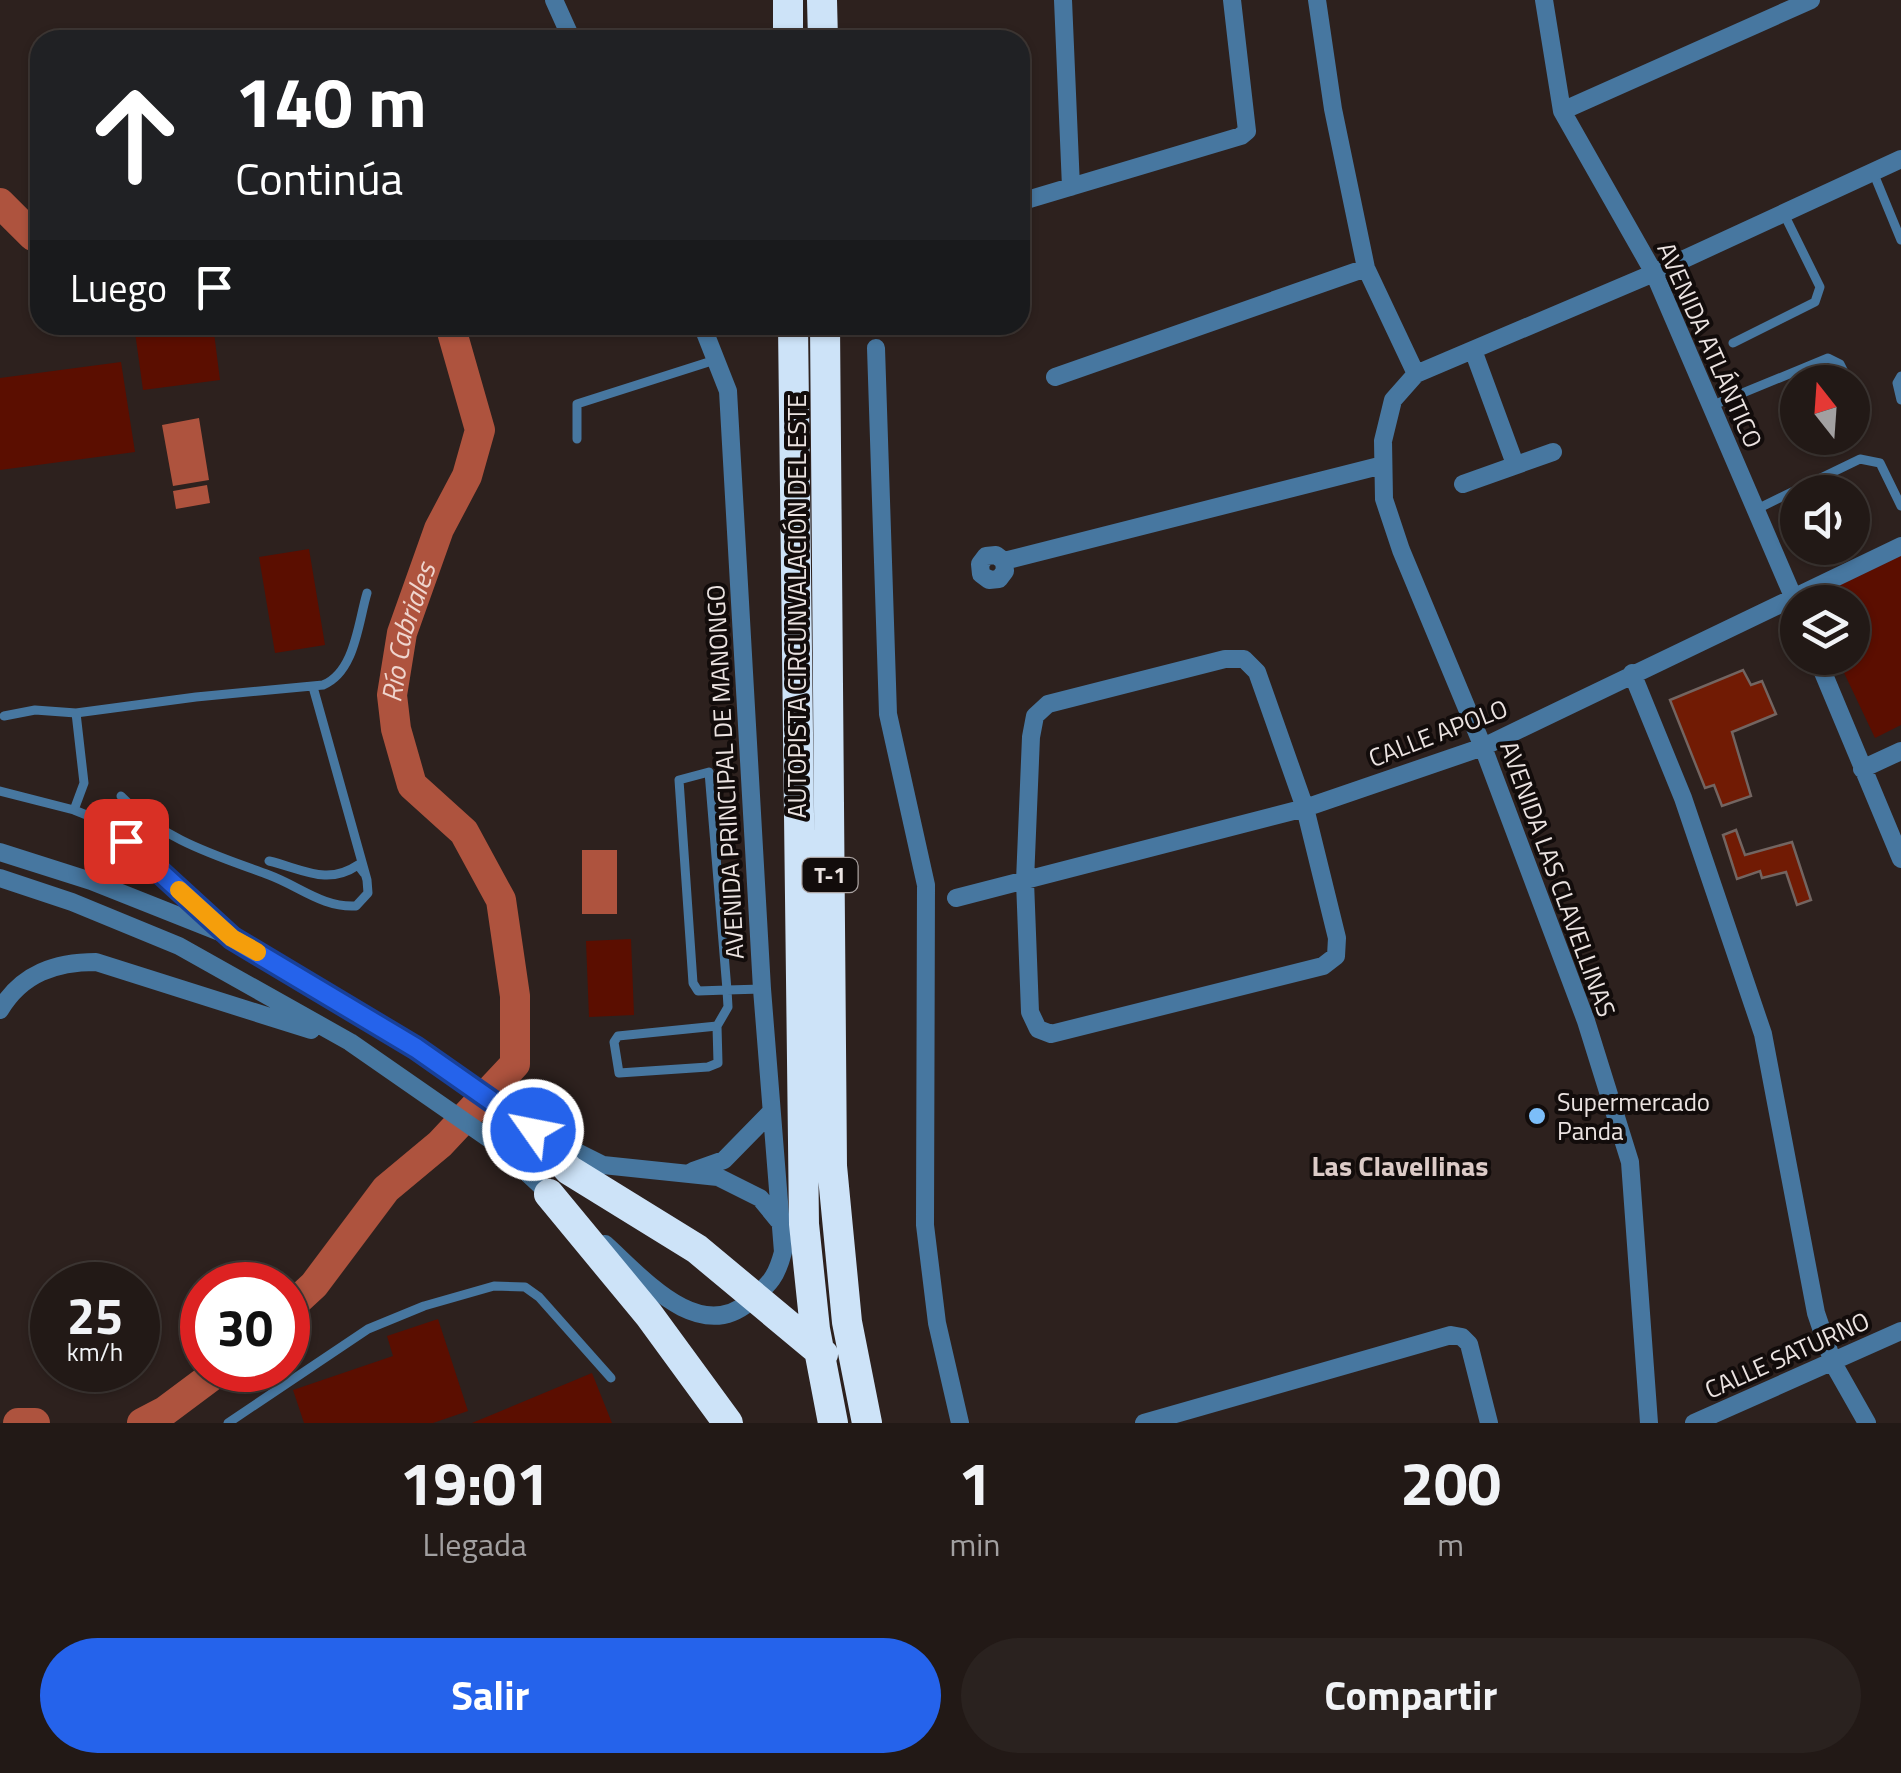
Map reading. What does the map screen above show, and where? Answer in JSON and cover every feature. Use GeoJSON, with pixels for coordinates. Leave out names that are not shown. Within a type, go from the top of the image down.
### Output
{"type":"FeatureCollection","features":[{"type":"Feature","properties":{"kind":"highway"},"geometry":{"type":"LineString","coordinates":[[788,0],[788,30]]}},
{"type":"Feature","properties":{"kind":"highway"},"geometry":{"type":"LineString","coordinates":[[822,0],[822,30]]}},
{"type":"Feature","properties":{"kind":"highway","name":"AUTOPISTA CIRCUNVALACIÓN DEL ESTE"},"geometry":{"type":"LineString","coordinates":[[793,335],[804,1224],[815,1329],[834,1423]]}},
{"type":"Feature","properties":{"kind":"highway","name":"AUTOPISTA CIRCUNVALACIÓN DEL ESTE"},"geometry":{"type":"LineString","coordinates":[[825,335],[832,1166],[844,1306],[868,1423]]}},
{"type":"Feature","properties":{"kind":"highway"},"geometry":{"type":"LineString","coordinates":[[533,1130],[569,1170],[697,1248],[856,1383],[892,1423]]}},
{"type":"Feature","properties":{"kind":"highway"},"geometry":{"type":"LineString","coordinates":[[549,1194],[649,1314],[728,1423]]}},
{"type":"Feature","properties":{"kind":"street"},"geometry":{"type":"LineString","coordinates":[[554,0],[568,30]]}},
{"type":"Feature","properties":{"kind":"street"},"geometry":{"type":"LineString","coordinates":[[1063,0],[1071,187]]}},
{"type":"Feature","properties":{"kind":"street"},"geometry":{"type":"LineString","coordinates":[[1030,199],[1248,131],[1232,0]]}},
{"type":"Feature","properties":{"kind":"street"},"geometry":{"type":"LineString","coordinates":[[1317,0],[1366,268],[1416,374],[1654,274],[1901,159]]}},
{"type":"Feature","properties":{"kind":"street"},"geometry":{"type":"LineString","coordinates":[[1544,0],[1562,111],[1811,0]]}},
{"type":"Feature","properties":{"kind":"street","name":"AVENIDA ATLÁNTICO"},"geometry":{"type":"LineString","coordinates":[[1562,111],[1654,274],[1788,585]]}},
{"type":"Feature","properties":{"kind":"street"},"geometry":{"type":"LineString","coordinates":[[1055,377],[1366,268]]}},
{"type":"Feature","properties":{"kind":"street","name":"AVENIDA PRINCIPAL DE MANONGO"},"geometry":{"type":"LineString","coordinates":[[350,1042],[494,1142],[663,1295],[685,1310],[712,1316],[736,1312],[776,1278],[783,1252],[762,989],[728,390],[707,335]]}},
{"type":"Feature","properties":{"kind":"street"},"geometry":{"type":"LineString","coordinates":[[876,348],[888,714],[926,885],[924,1225],[936,1322],[960,1423]]}},
{"type":"Feature","properties":{"kind":"street"},"geometry":{"type":"LineString","coordinates":[[1473,350],[1515,464]]}},
{"type":"Feature","properties":{"kind":"street","name":"AVENIDA LAS CLAVELLINAS"},"geometry":{"type":"LineString","coordinates":[[1416,374],[1393,400],[1382,441],[1384,498],[1586,1021],[1630,1162],[1650,1423]]}},
{"type":"Feature","properties":{"kind":"street"},"geometry":{"type":"LineString","coordinates":[[1463,484],[1553,452]]}},
{"type":"Feature","properties":{"kind":"street"},"geometry":{"type":"LineString","coordinates":[[1004,561],[1383,465]]}},
{"type":"Feature","properties":{"kind":"street","name":"CALLE APOLO"},"geometry":{"type":"LineString","coordinates":[[1827,585],[1901,546]]}},
{"type":"Feature","properties":{"kind":"street","name":"CALLE APOLO"},"geometry":{"type":"LineString","coordinates":[[956,898],[1305,808],[1483,747],[1632,673],[1780,609]]}},
{"type":"Feature","properties":{"kind":"street"},"geometry":{"type":"LineString","coordinates":[[1225,659],[1244,659],[1257,672],[1305,808],[1337,938],[1336,956],[1322,966],[1052,1034],[1038,1029],[1030,1012],[1025,880],[1035,716],[1048,704],[1225,659]]}},
{"type":"Feature","properties":{"kind":"street"},"geometry":{"type":"LineString","coordinates":[[1632,673],[1683,798],[1764,1034],[1813,1298],[1832,1363],[1866,1423]]}},
{"type":"Feature","properties":{"kind":"street"},"geometry":{"type":"LineString","coordinates":[[1825,675],[1901,859]]}},
{"type":"Feature","properties":{"kind":"street"},"geometry":{"type":"LineString","coordinates":[[1862,770],[1901,751]]}},
{"type":"Feature","properties":{"kind":"street"},"geometry":{"type":"LineString","coordinates":[[0,852],[90,881],[232,938],[416,1048],[533,1130],[603,1165],[718,1177],[760,1198],[778,1220]]}},
{"type":"Feature","properties":{"kind":"street"},"geometry":{"type":"LineString","coordinates":[[0,878],[72,902],[179,946],[350,1042]]}},
{"type":"Feature","properties":{"kind":"street"},"geometry":{"type":"LineString","coordinates":[[0,1010],[30,976],[67,962],[96,962],[350,1042]]}},
{"type":"Feature","properties":{"kind":"street"},"geometry":{"type":"LineString","coordinates":[[684,1174],[724,1160],[770,1113]]}},
{"type":"Feature","properties":{"kind":"street","name":"CALLE SATURNO"},"geometry":{"type":"LineString","coordinates":[[1694,1423],[1901,1332]]}},
{"type":"Feature","properties":{"kind":"street"},"geometry":{"type":"LineString","coordinates":[[1144,1423],[1452,1335],[1462,1336],[1468,1344],[1489,1423]]}},
{"type":"Feature","properties":{"kind":"lane"},"geometry":{"type":"LineString","coordinates":[[1873,172],[1901,240]]}},
{"type":"Feature","properties":{"kind":"lane"},"geometry":{"type":"LineString","coordinates":[[1733,343],[1820,296],[1820,287],[1783,212]]}},
{"type":"Feature","properties":{"kind":"lane"},"geometry":{"type":"LineString","coordinates":[[1811,365],[1828,358],[1840,365]]}},
{"type":"Feature","properties":{"kind":"lane"},"geometry":{"type":"LineString","coordinates":[[577,439],[577,404],[718,360]]}},
{"type":"Feature","properties":{"kind":"lane"},"geometry":{"type":"LineString","coordinates":[[1901,376],[1901,400]]}},
{"type":"Feature","properties":{"kind":"lane"},"geometry":{"type":"LineString","coordinates":[[1711,406],[1780,378]]}},
{"type":"Feature","properties":{"kind":"lane"},"geometry":{"type":"LineString","coordinates":[[1756,510],[1860,458],[1880,463],[1901,506]]}},
{"type":"Feature","properties":{"kind":"lane"},"geometry":{"type":"LineString","coordinates":[[4,716],[35,710],[76,713],[332,682],[340,674],[366,593]]}},
{"type":"Feature","properties":{"kind":"lane"},"geometry":{"type":"LineString","coordinates":[[121,796],[177,840],[272,876],[338,907],[356,906],[368,893],[368,880],[313,687]]}},
{"type":"Feature","properties":{"kind":"lane"},"geometry":{"type":"LineString","coordinates":[[74,810],[84,783],[76,713]]}},
{"type":"Feature","properties":{"kind":"lane"},"geometry":{"type":"LineString","coordinates":[[718,1026],[618,1036],[614,1042],[620,1073],[718,1063],[718,1026],[728,1007],[727,990],[709,772],[680,780],[693,984],[698,991],[727,990],[762,989]]}},
{"type":"Feature","properties":{"kind":"lane"},"geometry":{"type":"LineString","coordinates":[[0,790],[109,824],[232,938]]}},
{"type":"Feature","properties":{"kind":"lane"},"geometry":{"type":"LineString","coordinates":[[269,862],[334,876],[346,874],[358,865],[368,880]]}},
{"type":"Feature","properties":{"kind":"lane"},"geometry":{"type":"LineString","coordinates":[[228,1423],[368,1329],[424,1306],[494,1286],[524,1287],[539,1297],[611,1378]]}},
{"type":"Feature","properties":{"kind":"shaded area"},"geometry":{"type":"Polygon","coordinates":[[[135,335],[214,335],[220,380],[143,390],[135,335]]]}},
{"type":"Feature","properties":{"kind":"shaded area"},"geometry":{"type":"Polygon","coordinates":[[[121,362],[135,452],[0,470],[0,378],[121,362]]]}},
{"type":"Feature","properties":{"kind":"shaded area"},"geometry":{"type":"Polygon","coordinates":[[[199,418],[209,480],[173,486],[162,425],[199,418]]]}},
{"type":"Feature","properties":{"kind":"shaded area"},"geometry":{"type":"Polygon","coordinates":[[[207,485],[210,503],[176,509],[173,491],[207,485]]]}},
{"type":"Feature","properties":{"kind":"shaded area"},"geometry":{"type":"Polygon","coordinates":[[[309,549],[325,645],[275,653],[259,557],[309,549]]]}},
{"type":"Feature","properties":{"kind":"shaded area"},"geometry":{"type":"Polygon","coordinates":[[[1901,550],[1901,725],[1875,738],[1845,675],[1870,675],[1870,585],[1824,585],[1901,550]]]}},
{"type":"Feature","properties":{"kind":"shaded area"},"geometry":{"type":"Polygon","coordinates":[[[582,850],[617,850],[617,914],[582,914],[582,850]]]}},
{"type":"Feature","properties":{"kind":"shaded area"},"geometry":{"type":"Polygon","coordinates":[[[631,939],[634,1015],[589,1017],[586,941],[631,939]]]}},
{"type":"Feature","properties":{"kind":"shaded area"},"geometry":{"type":"Polygon","coordinates":[[[438,1319],[468,1411],[433,1423],[304,1423],[294,1392],[310,1392],[310,1384],[393,1356],[387,1336],[438,1319]]]}},
{"type":"Feature","properties":{"kind":"shaded area"},"geometry":{"type":"Polygon","coordinates":[[[592,1373],[612,1423],[472,1423],[592,1373]]]}},
{"type":"Feature","properties":{"kind":"building"},"geometry":{"type":"Polygon","coordinates":[[[1743,670],[1751,685],[1762,681],[1776,714],[1732,732],[1751,796],[1722,806],[1714,785],[1705,788],[1670,700],[1743,670]]]}},
{"type":"Feature","properties":{"kind":"building"},"geometry":{"type":"Polygon","coordinates":[[[1736,830],[1745,855],[1792,842],[1811,900],[1797,905],[1786,872],[1762,878],[1760,871],[1737,879],[1723,835],[1736,830]]]}},
{"type":"Feature","properties":{"kind":"waterway","name":"Río Cabriales"},"geometry":{"type":"LineString","coordinates":[[0,203],[30,233]]}},
{"type":"Feature","properties":{"kind":"waterway","name":"Río Cabriales"},"geometry":{"type":"LineString","coordinates":[[310,1289],[386,1189],[440,1144],[515,1064],[515,996],[501,900],[464,832],[412,785],[396,729],[392,695],[402,633],[439,529],[467,476],[480,430],[453,335]]}},
{"type":"Feature","properties":{"kind":"waterway","name":"Río Cabriales"},"geometry":{"type":"LineString","coordinates":[[142,1423],[190,1392]]}},
{"type":"Feature","properties":{"kind":"waterway","name":"Río Cabriales"},"geometry":{"type":"LineString","coordinates":[[18,1423],[35,1423]]}},
{"type":"Feature","properties":{"kind":"slow traffic"},"geometry":{"type":"LineString","coordinates":[[179,890],[232,938],[257,952]]}},
{"type":"Feature","properties":{"kind":"place","name":"Supermercado Panda"},"geometry":{"type":"Point","coordinates":[1537,1116]}},
{"type":"Feature","properties":{"kind":"district","name":"Las Clavellinas"},"geometry":{"type":"Point","coordinates":[1400,1166]}},
{"type":"Feature","properties":{"kind":"route"},"geometry":{"type":"LineString","coordinates":[[126,841],[232,938],[416,1048],[533,1130]]}}]}
